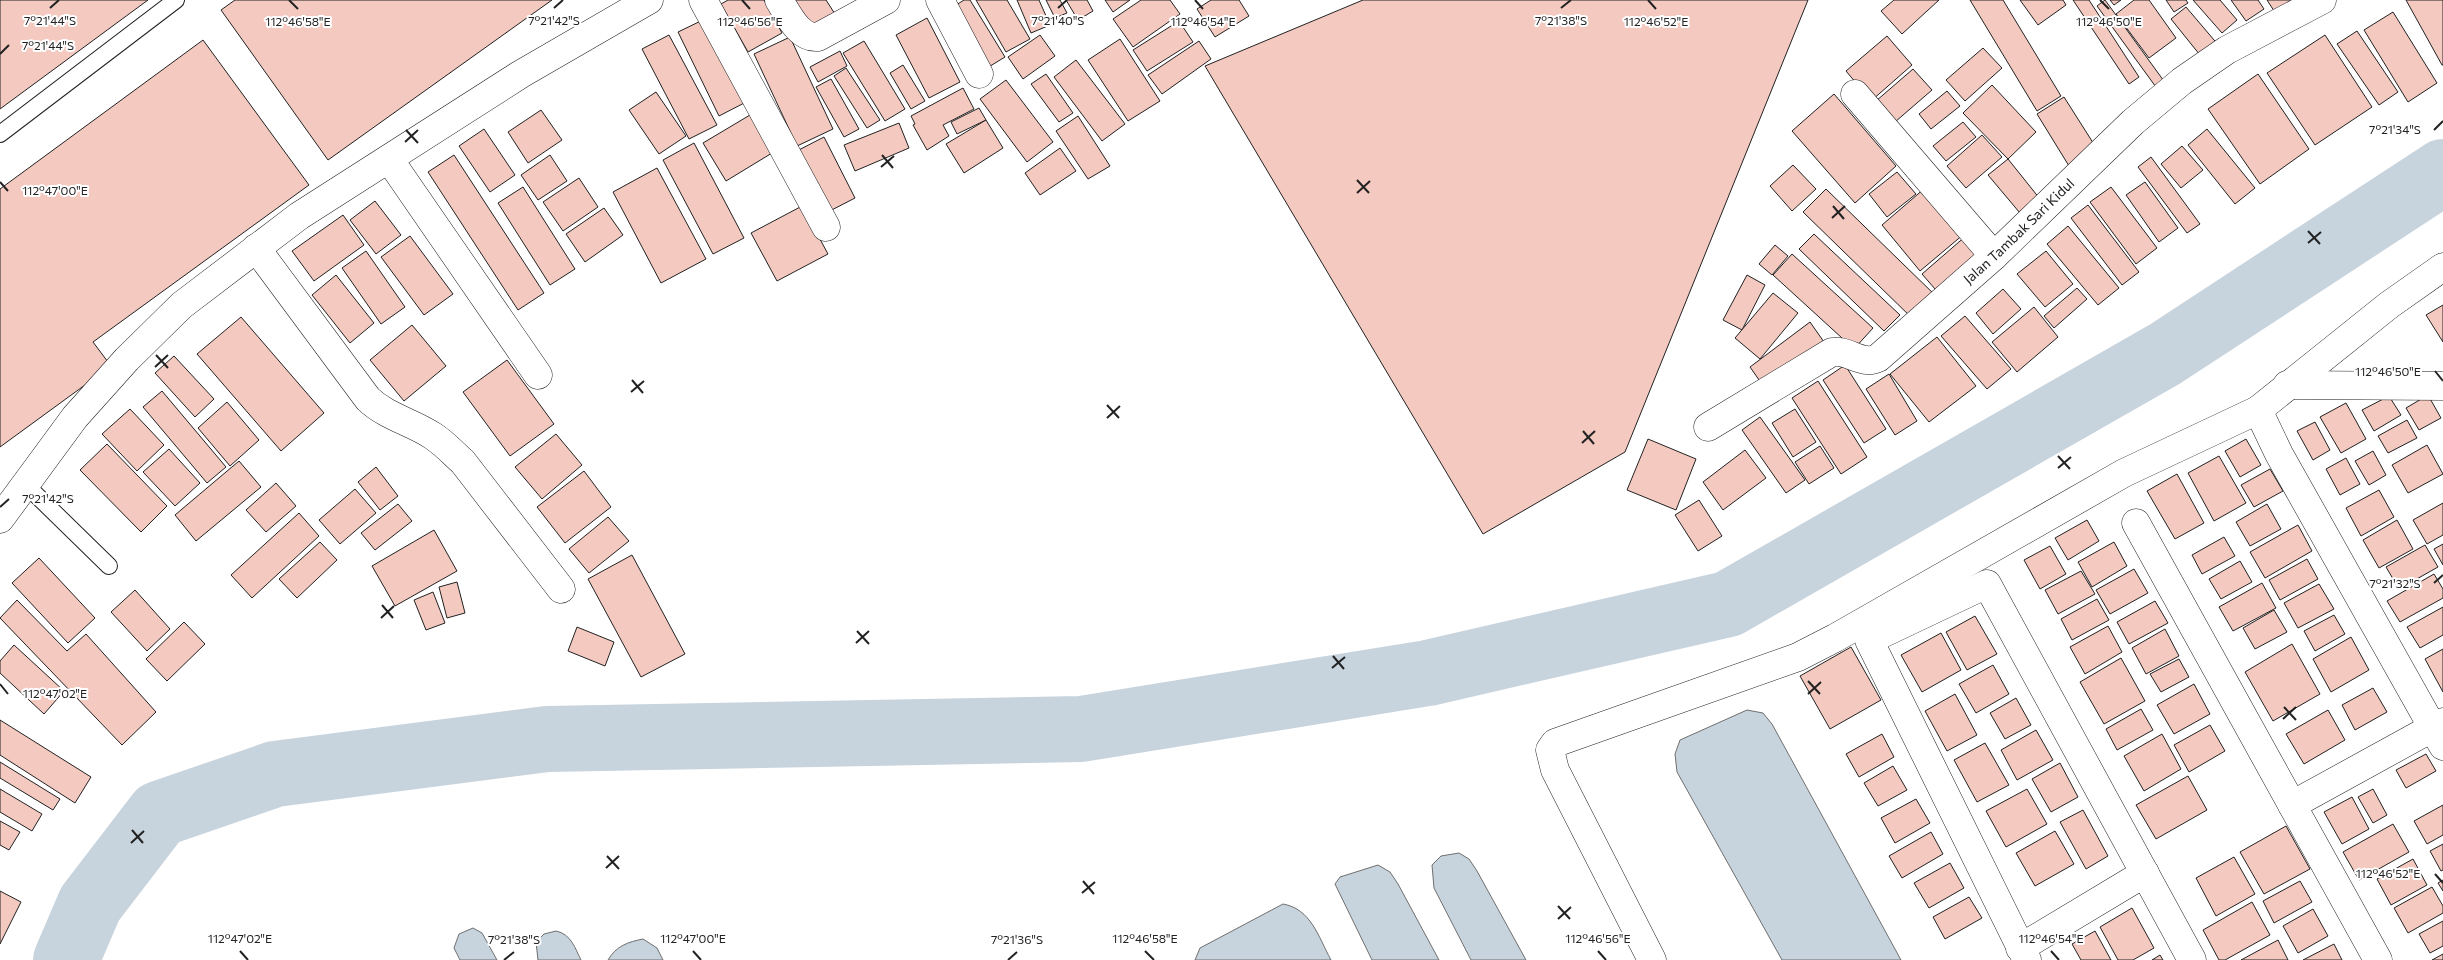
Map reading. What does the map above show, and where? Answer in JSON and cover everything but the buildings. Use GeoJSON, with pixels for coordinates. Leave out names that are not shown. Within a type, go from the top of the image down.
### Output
{"type":"FeatureCollection","features":[{"type":"Feature","properties":{"kind":"street"},"geometry":{"type":"LineString","coordinates":[[0,519],[24,483],[75,417],[127,359],[182,306],[299,216],[521,74],[649,0]]}},
{"type":"Feature","properties":{"kind":"street"},"geometry":{"type":"LineString","coordinates":[[703,0],[826,227]]}},
{"type":"Feature","properties":{"kind":"street"},"geometry":{"type":"LineString","coordinates":[[779,0],[802,32],[812,37],[818,37],[886,0]]}},
{"type":"Feature","properties":{"kind":"street"},"geometry":{"type":"LineString","coordinates":[[940,0],[979,74]]}},
{"type":"Feature","properties":{"kind":"street","name":"Jalan Tambak Sari Kidul"},"geometry":{"type":"LineString","coordinates":[[1708,427],[1832,352],[1846,353],[1867,360],[1878,358],[1994,256],[2133,122],[2182,81],[2227,50],[2322,0]]}},
{"type":"Feature","properties":{"kind":"street"},"geometry":{"type":"LineString","coordinates":[[1855,94],[1994,256]]}},
{"type":"Feature","properties":{"kind":"street"},"geometry":{"type":"LineString","coordinates":[[389,159],[538,375]]}},
{"type":"Feature","properties":{"kind":"street"},"geometry":{"type":"LineString","coordinates":[[256,248],[368,400],[382,411],[433,436],[452,452],[561,589]]}},
{"type":"Feature","properties":{"kind":"street"},"geometry":{"type":"LineString","coordinates":[[1652,960],[1555,770],[1550,750],[1555,743],[1798,657],[1835,638],[2124,473],[2258,410],[2389,305],[2443,267]]}},
{"type":"Feature","properties":{"kind":"street"},"geometry":{"type":"LineString","coordinates":[[2287,385],[2440,392]]}},
{"type":"Feature","properties":{"kind":"street"},"geometry":{"type":"LineString","coordinates":[[2258,410],[2280,454],[2440,732],[2292,804]]}},
{"type":"Feature","properties":{"kind":"street"},"geometry":{"type":"LineString","coordinates":[[2136,523],[2378,960]]}},
{"type":"Feature","properties":{"kind":"street"},"geometry":{"type":"LineString","coordinates":[[2144,873],[2024,954],[1869,640],[1987,584],[2192,960]]}},
{"type":"Feature","properties":{"kind":"lane"},"geometry":{"type":"LineString","coordinates":[[0,134],[176,0]]}},
{"type":"Feature","properties":{"kind":"lane"},"geometry":{"type":"LineString","coordinates":[[24,483],[109,566]]}},
{"type":"Feature","properties":{"kind":"shaded area"},"geometry":{"type":"Polygon","coordinates":[[[1747,710],[1763,713],[1772,724],[1901,960],[1782,960],[1677,772],[1675,754],[1680,740],[1747,710]]]}},
{"type":"Feature","properties":{"kind":"shaded area"},"geometry":{"type":"Polygon","coordinates":[[[1459,853],[1469,859],[1477,871],[1526,960],[1471,960],[1434,888],[1432,865],[1441,856],[1459,853]]]}},
{"type":"Feature","properties":{"kind":"shaded area"},"geometry":{"type":"Polygon","coordinates":[[[1378,865],[1390,872],[1398,884],[1439,960],[1372,960],[1335,884],[1340,877],[1378,865]]]}},
{"type":"Feature","properties":{"kind":"shaded area"},"geometry":{"type":"Polygon","coordinates":[[[1283,904],[1300,911],[1313,925],[1331,960],[1195,960],[1200,948],[1283,904]]]}},
{"type":"Feature","properties":{"kind":"shaded area"},"geometry":{"type":"Polygon","coordinates":[[[473,928],[482,933],[497,960],[460,960],[454,948],[459,934],[473,928]]]}},
{"type":"Feature","properties":{"kind":"shaded area"},"geometry":{"type":"Polygon","coordinates":[[[556,931],[569,938],[581,960],[538,960],[536,942],[544,934],[556,931]]]}},
{"type":"Feature","properties":{"kind":"shaded area"},"geometry":{"type":"Polygon","coordinates":[[[643,939],[657,948],[663,960],[608,960],[623,945],[643,939]]]}},
{"type":"Feature","properties":{"kind":"waterway"},"geometry":{"type":"LineString","coordinates":[[66,960],[90,904],[159,814],[275,774],[547,739],[1081,729],[1428,673],[1728,604],[2165,354],[2443,172]]}}]}
